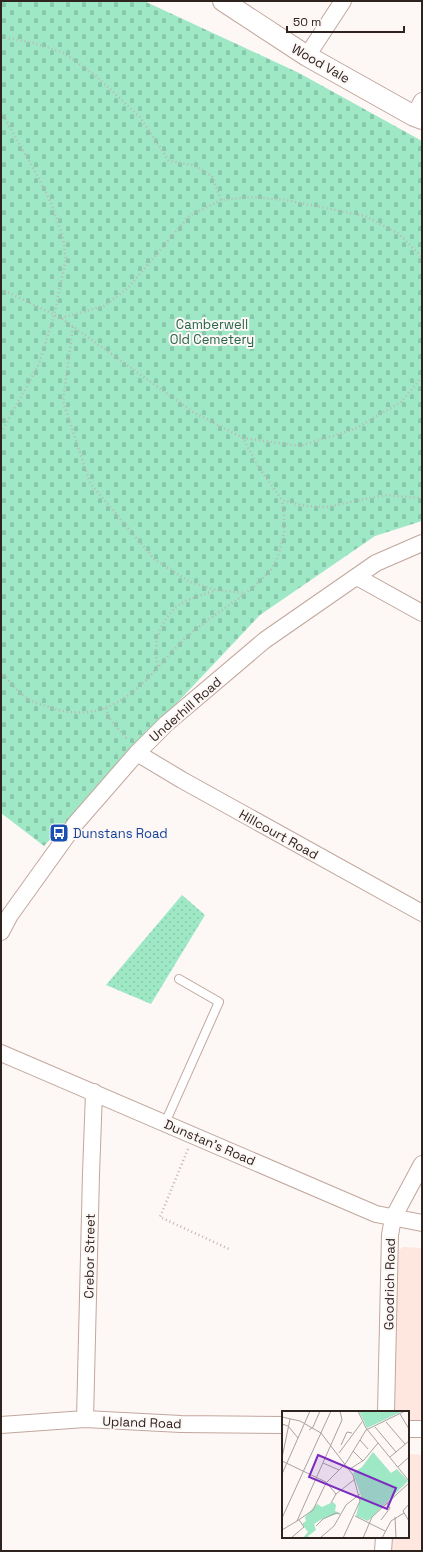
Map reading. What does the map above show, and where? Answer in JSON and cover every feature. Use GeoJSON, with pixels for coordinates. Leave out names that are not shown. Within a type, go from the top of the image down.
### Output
{"type":"FeatureCollection","features":[{"type":"Feature","properties":{"kind":"street","name":"Wood Vale"},"geometry":{"type":"LineString","coordinates":[[223,1],[307,56],[419,112]]}},
{"type":"Feature","properties":{"kind":"street"},"geometry":{"type":"LineString","coordinates":[[307,56],[343,1]]}},
{"type":"Feature","properties":{"kind":"street","name":"Underhill Road"},"geometry":{"type":"LineString","coordinates":[[1,932],[5,913],[76,823],[137,753],[167,723],[265,640],[376,563],[422,543]]}},
{"type":"Feature","properties":{"kind":"street"},"geometry":{"type":"LineString","coordinates":[[357,577],[422,613]]}},
{"type":"Feature","properties":{"kind":"street","name":"Hillcourt Road"},"geometry":{"type":"LineString","coordinates":[[137,753],[182,780],[422,913]]}},
{"type":"Feature","properties":{"kind":"street","name":"Dunstan's Road"},"geometry":{"type":"LineString","coordinates":[[1,1053],[376,1214],[422,1223]]}},
{"type":"Feature","properties":{"kind":"street","name":"Crebor Street"},"geometry":{"type":"LineString","coordinates":[[85,1419],[94,1092]]}},
{"type":"Feature","properties":{"kind":"street","name":"Goodrich Road"},"geometry":{"type":"LineString","coordinates":[[386,1411],[390,1235],[393,1218],[422,1164]]}},
{"type":"Feature","properties":{"kind":"street","name":"Upland Road"},"geometry":{"type":"LineString","coordinates":[[1,1425],[85,1419],[181,1424],[282,1425]]}},
{"type":"Feature","properties":{"kind":"street"},"geometry":{"type":"LineString","coordinates":[[409,1429],[422,1429]]}},
{"type":"Feature","properties":{"kind":"street"},"geometry":{"type":"LineString","coordinates":[[383,1551],[384,1538]]}},
{"type":"Feature","properties":{"kind":"lane"},"geometry":{"type":"LineString","coordinates":[[165,1123],[219,1002],[179,978]]}},
{"type":"Feature","properties":{"kind":"path"},"geometry":{"type":"LineString","coordinates":[[1,37],[34,43],[64,53],[90,72],[140,117],[169,161],[193,165],[212,176],[221,200]]}},
{"type":"Feature","properties":{"kind":"path"},"geometry":{"type":"LineString","coordinates":[[1,112],[52,205],[63,238],[66,259],[54,315],[39,364],[1,433]]}},
{"type":"Feature","properties":{"kind":"path"},"geometry":{"type":"LineString","coordinates":[[61,318],[104,306],[128,288],[189,216],[221,200],[251,197],[286,200],[365,216],[399,234],[422,257]]}},
{"type":"Feature","properties":{"kind":"path"},"geometry":{"type":"LineString","coordinates":[[1,289],[61,318],[193,412],[243,438],[300,446],[355,429],[401,402],[422,377]]}},
{"type":"Feature","properties":{"kind":"path"},"geometry":{"type":"LineString","coordinates":[[73,327],[63,401],[90,483],[154,559],[190,582],[216,590],[245,593]]}},
{"type":"Feature","properties":{"kind":"path"},"geometry":{"type":"LineString","coordinates":[[1,672],[25,697],[52,708],[82,713],[106,708],[128,696],[141,685],[193,632],[245,593],[269,572],[276,561],[284,536],[282,500],[258,466],[243,438]]}},
{"type":"Feature","properties":{"kind":"path"},"geometry":{"type":"LineString","coordinates":[[282,500],[306,506],[326,508],[385,495],[422,498]]}},
{"type":"Feature","properties":{"kind":"path"},"geometry":{"type":"LineString","coordinates":[[158,666],[156,658],[158,634],[168,616],[174,609],[184,602],[216,590]]}},
{"type":"Feature","properties":{"kind":"path"},"geometry":{"type":"LineString","coordinates":[[106,708],[110,718],[124,734],[137,753]]}},
{"type":"Feature","properties":{"kind":"path"},"geometry":{"type":"LineString","coordinates":[[194,1136],[160,1218],[229,1249]]}},
{"type":"Feature","properties":{"kind":"shaded area"},"geometry":{"type":"Polygon","coordinates":[[[403,1247],[422,1248],[422,1427],[409,1426],[409,1411],[393,1411],[397,1252],[403,1247]]]}},
{"type":"Feature","properties":{"kind":"shaded area"},"geometry":{"type":"Polygon","coordinates":[[[409,1454],[422,1455],[422,1551],[390,1551],[390,1538],[409,1538],[409,1454]]]}},
{"type":"Feature","properties":{"kind":"green space","name":"Camberwell Old Cemetery"},"geometry":{"type":"Polygon","coordinates":[[[1,1],[144,1],[299,73],[422,141],[422,521],[375,536],[260,615],[44,846],[1,813],[1,1]]]}},
{"type":"Feature","properties":{"kind":"green space"},"geometry":{"type":"Polygon","coordinates":[[[182,895],[205,915],[151,1004],[106,985],[182,895]]]}},
{"type":"Feature","properties":{"kind":"place","name":"Dunstans Road"},"geometry":{"type":"Point","coordinates":[59,833]}}]}
